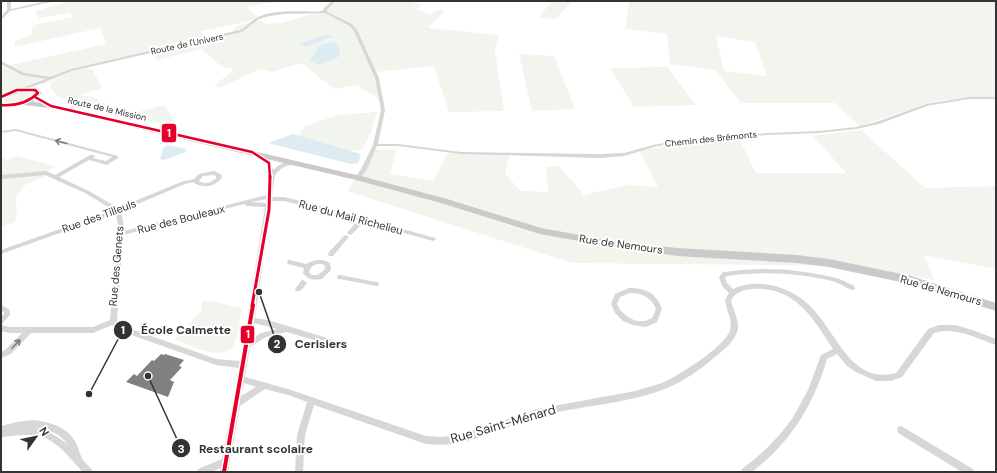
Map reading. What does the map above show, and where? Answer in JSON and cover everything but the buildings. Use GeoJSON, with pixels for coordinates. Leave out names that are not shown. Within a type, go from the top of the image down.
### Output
{"type":"FeatureCollection","features":[{"type":"Feature","properties":{"kind":"main road"},"geometry":{"type":"LineString","coordinates":[[1,91],[24,89],[35,94],[51,106]]}},
{"type":"Feature","properties":{"kind":"main road"},"geometry":{"type":"LineString","coordinates":[[1,97],[14,91]]}},
{"type":"Feature","properties":{"kind":"main road"},"geometry":{"type":"LineString","coordinates":[[23,103],[35,94]]}},
{"type":"Feature","properties":{"kind":"main road"},"geometry":{"type":"LineString","coordinates":[[1,105],[23,103],[51,106]]}},
{"type":"Feature","properties":{"kind":"main road","name":"Route de la Mission"},"geometry":{"type":"LineString","coordinates":[[51,106],[252,152]]}},
{"type":"Feature","properties":{"kind":"main road","name":"Rue de Nemours"},"geometry":{"type":"LineString","coordinates":[[252,152],[278,162],[294,162],[444,201],[540,230],[608,243],[677,252],[797,259],[829,263],[911,280],[996,307]]}},
{"type":"Feature","properties":{"kind":"street"},"geometry":{"type":"LineString","coordinates":[[9,1],[9,10]]}},
{"type":"Feature","properties":{"kind":"street"},"geometry":{"type":"LineString","coordinates":[[1,19],[9,10],[53,1]]}},
{"type":"Feature","properties":{"kind":"street"},"geometry":{"type":"LineString","coordinates":[[334,1],[325,9],[325,12],[351,25],[356,31],[377,78],[383,110],[375,146],[358,178]]}},
{"type":"Feature","properties":{"kind":"street","name":"Route de l'Univers"},"geometry":{"type":"LineString","coordinates":[[24,89],[71,70],[90,65],[241,32],[258,18],[268,15],[284,12],[325,12]]}},
{"type":"Feature","properties":{"kind":"street"},"geometry":{"type":"LineString","coordinates":[[1,62],[23,74],[49,79]]}},
{"type":"Feature","properties":{"kind":"street","name":"Route de l'Univers"},"geometry":{"type":"LineString","coordinates":[[35,94],[49,79]]}},
{"type":"Feature","properties":{"kind":"street","name":"Chemin des Brémonts"},"geometry":{"type":"LineString","coordinates":[[375,146],[398,145],[461,153],[600,156],[624,154],[679,141],[760,134],[819,132],[856,128],[877,123],[926,105],[969,98],[996,98]]}},
{"type":"Feature","properties":{"kind":"street"},"geometry":{"type":"LineString","coordinates":[[1,132],[16,130],[116,157],[107,162],[89,158]]}},
{"type":"Feature","properties":{"kind":"street"},"geometry":{"type":"LineString","coordinates":[[56,177],[99,152]]}},
{"type":"Feature","properties":{"kind":"street"},"geometry":{"type":"LineString","coordinates":[[252,152],[269,163],[278,162]]}},
{"type":"Feature","properties":{"kind":"street"},"geometry":{"type":"LineString","coordinates":[[224,472],[251,320],[272,175],[278,162]]}},
{"type":"Feature","properties":{"kind":"street"},"geometry":{"type":"LineString","coordinates":[[269,163],[272,175]]}},
{"type":"Feature","properties":{"kind":"street"},"geometry":{"type":"LineString","coordinates":[[1,178],[46,173],[109,204],[118,210]]}},
{"type":"Feature","properties":{"kind":"street","name":"Rue des Tilleuls"},"geometry":{"type":"LineString","coordinates":[[1,252],[118,210],[184,183],[196,180]]}},
{"type":"Feature","properties":{"kind":"street","name":"Rue du Mail Richelieu"},"geometry":{"type":"LineString","coordinates":[[269,200],[284,199],[433,239]]}},
{"type":"Feature","properties":{"kind":"street","name":"Rue des Bouleaux"},"geometry":{"type":"LineString","coordinates":[[241,203],[269,200]]}},
{"type":"Feature","properties":{"kind":"street","name":"Rue des Bouleaux"},"geometry":{"type":"LineString","coordinates":[[120,234],[241,203],[269,200]]}},
{"type":"Feature","properties":{"kind":"street","name":"Rue des Genets"},"geometry":{"type":"LineString","coordinates":[[113,322],[121,226],[118,210]]}},
{"type":"Feature","properties":{"kind":"street"},"geometry":{"type":"LineString","coordinates":[[290,262],[308,266],[327,258],[362,220]]}},
{"type":"Feature","properties":{"kind":"street"},"geometry":{"type":"LineString","coordinates":[[327,258],[329,267],[327,273]]}},
{"type":"Feature","properties":{"kind":"street"},"geometry":{"type":"LineString","coordinates":[[308,266],[304,283],[327,273],[376,284]]}},
{"type":"Feature","properties":{"kind":"street"},"geometry":{"type":"LineString","coordinates":[[852,288],[837,280],[802,274],[746,272],[725,274],[722,277],[722,281],[727,288],[733,292],[745,288],[765,286],[788,294],[810,310],[837,351],[853,366],[866,374],[878,378],[891,378],[898,375],[932,331],[937,328],[950,327],[959,329],[996,342]]}},
{"type":"Feature","properties":{"kind":"street"},"geometry":{"type":"LineString","coordinates":[[629,290],[643,291],[654,299],[659,309],[656,319],[650,322],[635,323],[620,316],[614,305],[615,299],[618,294],[629,290]]}},
{"type":"Feature","properties":{"kind":"street","name":"Rue Saint-Ménard"},"geometry":{"type":"LineString","coordinates":[[240,379],[311,401],[426,440],[437,442],[449,441],[510,420],[536,413],[647,391],[679,378],[723,347],[734,332],[735,327],[728,300],[733,292]]}},
{"type":"Feature","properties":{"kind":"street"},"geometry":{"type":"LineString","coordinates":[[1,308],[7,311],[6,315],[1,321]]}},
{"type":"Feature","properties":{"kind":"street"},"geometry":{"type":"LineString","coordinates":[[251,320],[268,323],[337,344]]}},
{"type":"Feature","properties":{"kind":"street"},"geometry":{"type":"LineString","coordinates":[[1,328],[10,330],[93,330],[113,322],[123,329],[216,362],[243,365]]}},
{"type":"Feature","properties":{"kind":"street"},"geometry":{"type":"LineString","coordinates":[[246,346],[264,335],[286,329]]}},
{"type":"Feature","properties":{"kind":"street"},"geometry":{"type":"LineString","coordinates":[[1,356],[8,352],[29,330]]}},
{"type":"Feature","properties":{"kind":"street"},"geometry":{"type":"LineString","coordinates":[[745,472],[775,446],[791,427],[803,411],[812,394],[824,357],[837,351]]}},
{"type":"Feature","properties":{"kind":"street"},"geometry":{"type":"LineString","coordinates":[[236,404],[264,386]]}},
{"type":"Feature","properties":{"kind":"street"},"geometry":{"type":"LineString","coordinates":[[299,472],[301,435],[311,401]]}},
{"type":"Feature","properties":{"kind":"street"},"geometry":{"type":"LineString","coordinates":[[1,430],[21,425],[38,424],[54,427],[65,434],[74,447],[78,460]]}},
{"type":"Feature","properties":{"kind":"street"},"geometry":{"type":"LineString","coordinates":[[901,430],[970,472]]}},
{"type":"Feature","properties":{"kind":"street"},"geometry":{"type":"LineString","coordinates":[[1,433],[31,432],[46,434],[58,441],[89,472]]}},
{"type":"Feature","properties":{"kind":"street"},"geometry":{"type":"LineString","coordinates":[[201,472],[225,462]]}},
{"type":"Feature","properties":{"kind":"shaded area"},"geometry":{"type":"Polygon","coordinates":[[[71,1],[306,1],[266,3],[247,7],[257,16],[250,21],[201,31],[208,40],[230,35],[236,26],[261,20],[265,24],[281,23],[322,11],[331,1],[405,1],[422,5],[417,9],[430,15],[437,10],[445,11],[428,28],[499,35],[495,51],[504,111],[449,112],[434,66],[375,72],[380,99],[356,85],[334,89],[301,63],[272,72],[260,69],[219,88],[215,85],[234,70],[231,68],[222,67],[202,49],[157,60],[153,52],[75,69],[47,83],[1,91],[1,63],[6,66],[106,44],[100,28],[14,47],[15,41],[31,35],[33,25],[73,17],[69,13],[39,18],[35,11],[71,1]],[[327,34],[299,44],[305,47],[333,37],[327,34]]]}},
{"type":"Feature","properties":{"kind":"shaded area"},"geometry":{"type":"Polygon","coordinates":[[[552,1],[565,3],[567,1],[572,1],[555,19],[539,17],[552,1]]]}},
{"type":"Feature","properties":{"kind":"shaded area"},"geometry":{"type":"Polygon","coordinates":[[[622,1],[996,1],[996,97],[962,98],[931,102],[860,126],[835,103],[741,103],[715,70],[670,64],[667,34],[625,29],[629,2],[622,1]],[[716,36],[724,71],[767,76],[755,42],[716,36]]]}},
{"type":"Feature","properties":{"kind":"shaded area"},"geometry":{"type":"Polygon","coordinates":[[[327,34],[333,37],[305,47],[299,44],[327,34]]]}},
{"type":"Feature","properties":{"kind":"shaded area"},"geometry":{"type":"Polygon","coordinates":[[[336,42],[339,48],[340,56],[318,65],[310,60],[320,46],[326,43],[336,42]]]}},
{"type":"Feature","properties":{"kind":"shaded area"},"geometry":{"type":"Polygon","coordinates":[[[519,54],[554,56],[575,109],[532,111],[519,54]]]}},
{"type":"Feature","properties":{"kind":"shaded area"},"geometry":{"type":"Polygon","coordinates":[[[667,67],[696,105],[634,107],[610,68],[667,67]]]}},
{"type":"Feature","properties":{"kind":"shaded area"},"geometry":{"type":"Polygon","coordinates":[[[85,68],[92,69],[102,88],[79,95],[93,97],[128,115],[164,105],[175,122],[175,127],[70,102],[58,96],[50,87],[52,81],[75,70],[85,68]]]}},
{"type":"Feature","properties":{"kind":"shaded area"},"geometry":{"type":"Polygon","coordinates":[[[16,92],[31,92],[32,95],[19,102],[11,103],[4,101],[4,98],[16,92]]]}},
{"type":"Feature","properties":{"kind":"shaded area"},"geometry":{"type":"Polygon","coordinates":[[[377,112],[371,132],[362,150],[338,151],[296,140],[305,126],[338,115],[377,112]]]}},
{"type":"Feature","properties":{"kind":"shaded area"},"geometry":{"type":"Polygon","coordinates":[[[861,130],[925,188],[996,186],[996,269],[924,255],[934,280],[851,266],[572,263],[347,191],[375,150],[397,149],[390,174],[433,181],[448,153],[509,156],[505,174],[521,191],[548,192],[546,167],[559,166],[584,195],[628,185],[658,187],[639,150],[739,138],[756,173],[846,173],[813,136],[861,130]]]}},
{"type":"Feature","properties":{"kind":"shaded area"},"geometry":{"type":"Polygon","coordinates":[[[293,134],[361,154],[358,163],[351,164],[268,143],[293,134]]]}},
{"type":"Feature","properties":{"kind":"shaded area"},"geometry":{"type":"Polygon","coordinates":[[[168,145],[186,149],[186,152],[164,160],[160,159],[163,148],[168,145]]]}},
{"type":"Feature","properties":{"kind":"shaded area"},"geometry":{"type":"Polygon","coordinates":[[[17,156],[54,166],[43,177],[25,185],[15,198],[17,210],[15,222],[1,227],[1,157],[8,160],[17,156]]]}},
{"type":"Feature","properties":{"kind":"shaded area"},"geometry":{"type":"Polygon","coordinates":[[[202,301],[210,301],[242,308],[235,342],[231,349],[216,353],[198,349],[175,339],[201,311],[202,301]]]}},
{"type":"Feature","properties":{"kind":"tunnel"},"geometry":{"type":"LineString","coordinates":[[301,286],[305,281]]}},
{"type":"Feature","properties":{"kind":"transit line","name":"1"},"geometry":{"type":"LineString","coordinates":[[1,97],[17,90],[35,90],[38,93],[30,100],[21,104],[1,105]]}},
{"type":"Feature","properties":{"kind":"transit line","name":"1"},"geometry":{"type":"LineString","coordinates":[[35,97],[51,106],[252,152],[269,163],[271,185],[269,210],[224,472]]}},
{"type":"Feature","properties":{"kind":"place","name":"Cerisiers"},"geometry":{"type":"Point","coordinates":[259,292]}},
{"type":"Feature","properties":{"kind":"place","name":"Restaurant scolaire"},"geometry":{"type":"Point","coordinates":[148,376]}},
{"type":"Feature","properties":{"kind":"place","name":"École Calmette"},"geometry":{"type":"Point","coordinates":[89,394]}}]}
